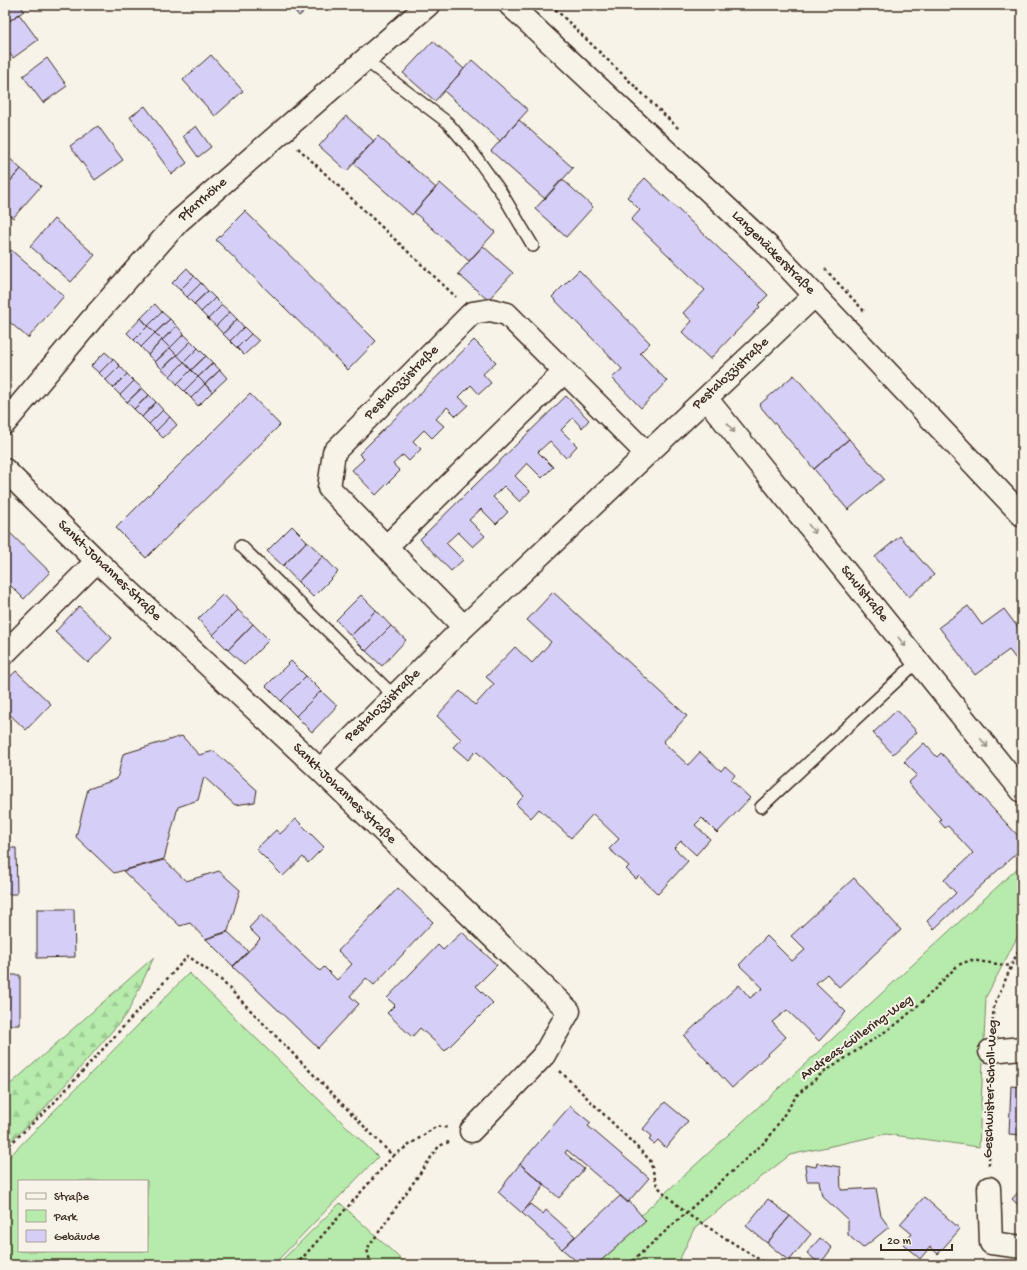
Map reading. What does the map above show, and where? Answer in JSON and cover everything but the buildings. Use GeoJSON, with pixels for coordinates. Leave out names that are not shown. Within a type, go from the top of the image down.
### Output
{"type":"FeatureCollection","features":[{"type":"Feature","properties":{"kind":"street","name":"Pfarrhöhe"},"geometry":{"type":"LineString","coordinates":[[5,423],[91,320],[179,221],[428,5]]}},
{"type":"Feature","properties":{"kind":"street","name":"Langenäckerstraße"},"geometry":{"type":"LineString","coordinates":[[510,5],[772,250],[1022,515]]}},
{"type":"Feature","properties":{"kind":"street","name":"Pestalozzistraße"},"geometry":{"type":"LineString","coordinates":[[320,770],[464,627],[646,453],[815,295]]}},
{"type":"Feature","properties":{"kind":"street"},"geometry":{"type":"LineString","coordinates":[[472,313],[491,310],[507,314],[646,453]]}},
{"type":"Feature","properties":{"kind":"street","name":"Pestalozzistraße"},"geometry":{"type":"LineString","coordinates":[[464,627],[387,546],[328,488],[334,452],[472,313]]}},
{"type":"Feature","properties":{"kind":"street"},"geometry":{"type":"LineString","coordinates":[[387,546],[564,372]]}},
{"type":"Feature","properties":{"kind":"street","name":"Schulstraße"},"geometry":{"type":"LineString","coordinates":[[706,398],[1022,791]]}},
{"type":"Feature","properties":{"kind":"street","name":"Sankt-Johannes-Straße"},"geometry":{"type":"LineString","coordinates":[[5,470],[97,561],[320,770],[569,1011],[544,1055],[471,1131]]}},
{"type":"Feature","properties":{"kind":"street"},"geometry":{"type":"LineString","coordinates":[[5,653],[97,561]]}},
{"type":"Feature","properties":{"kind":"street"},"geometry":{"type":"LineString","coordinates":[[990,1051],[1022,1048]]}},
{"type":"Feature","properties":{"kind":"street"},"geometry":{"type":"LineString","coordinates":[[989,1188],[991,1243],[1022,1247]]}},
{"type":"Feature","properties":{"kind":"lane"},"geometry":{"type":"LineString","coordinates":[[365,60],[447,122],[471,150],[497,186],[533,246]]}},
{"type":"Feature","properties":{"kind":"lane"},"geometry":{"type":"LineString","coordinates":[[242,546],[394,696]]}},
{"type":"Feature","properties":{"kind":"lane"},"geometry":{"type":"LineString","coordinates":[[760,807],[918,661]]}},
{"type":"Feature","properties":{"kind":"path"},"geometry":{"type":"LineString","coordinates":[[282,133],[472,313]]}},
{"type":"Feature","properties":{"kind":"path","name":"Geschwister-Scholl-Weg"},"geometry":{"type":"LineString","coordinates":[[989,1188],[990,1051],[994,1006],[1010,966],[1022,942]]}},
{"type":"Feature","properties":{"kind":"path"},"geometry":{"type":"LineString","coordinates":[[5,1149],[49,1108],[188,956],[220,979],[393,1156]]}},
{"type":"Feature","properties":{"kind":"path","name":"Andreas-Güllering-Weg"},"geometry":{"type":"LineString","coordinates":[[628,1265],[687,1214],[768,1139],[798,1095],[820,1075],[898,1022],[923,1001],[958,965],[971,960],[1010,966]]}},
{"type":"Feature","properties":{"kind":"path"},"geometry":{"type":"LineString","coordinates":[[544,1055],[650,1160],[657,1186],[687,1214],[768,1265]]}},
{"type":"Feature","properties":{"kind":"path"},"geometry":{"type":"LineString","coordinates":[[296,1265],[393,1156],[437,1126],[471,1131]]}},
{"type":"Feature","properties":{"kind":"path"},"geometry":{"type":"LineString","coordinates":[[371,1265],[367,1249],[440,1146],[471,1131]]}},
{"type":"Feature","properties":{"kind":"green space"},"geometry":{"type":"Polygon","coordinates":[[[1022,864],[1022,928],[986,997],[979,1147],[886,1134],[790,1155],[694,1229],[677,1265],[587,1265],[1022,864]]]}},
{"type":"Feature","properties":{"kind":"green space"},"geometry":{"type":"Polygon","coordinates":[[[154,957],[127,1014],[38,1116],[5,1146],[5,1089],[154,957]]]}},
{"type":"Feature","properties":{"kind":"green space"},"geometry":{"type":"Polygon","coordinates":[[[189,973],[378,1157],[273,1265],[5,1265],[5,1161],[189,973]]]}},
{"type":"Feature","properties":{"kind":"green space"},"geometry":{"type":"Polygon","coordinates":[[[340,1203],[407,1265],[277,1265],[340,1203]]]}}]}
